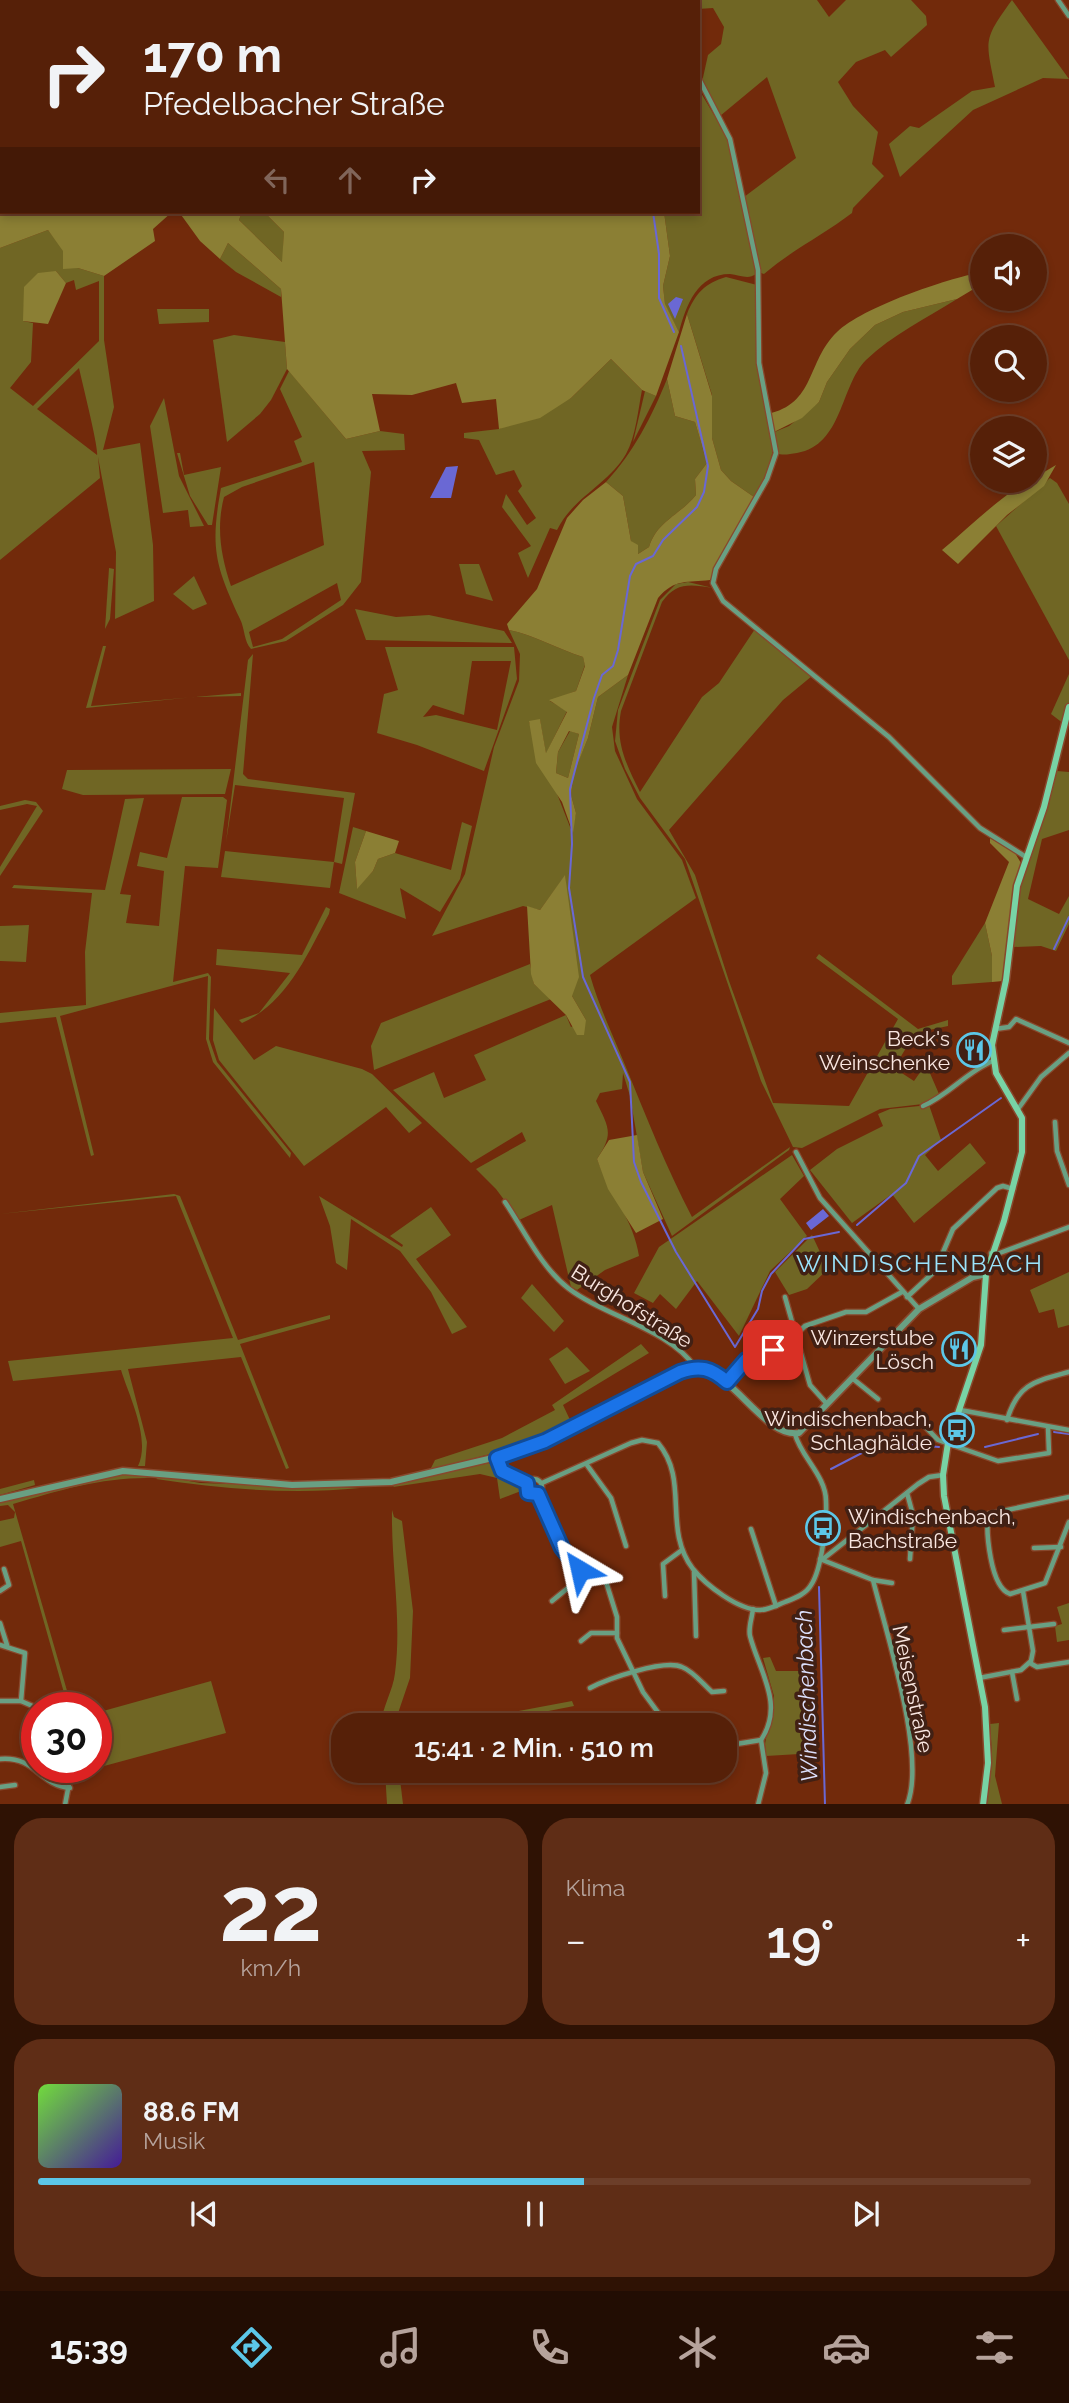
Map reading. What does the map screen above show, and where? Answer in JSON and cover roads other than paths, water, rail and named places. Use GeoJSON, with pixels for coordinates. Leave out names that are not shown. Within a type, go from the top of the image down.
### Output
{"type":"FeatureCollection","features":[{"type":"Feature","properties":{"kind":"main road"},"geometry":{"type":"LineString","coordinates":[[983,1804],[988,1741],[979,1678],[944,1496],[943,1475],[948,1443],[981,1345],[986,1274],[1014,1189],[1025,1138],[1018,1109],[1002,1084],[993,1061],[995,1029],[1006,980],[1017,886],[1044,807],[1069,708]]}},
{"type":"Feature","properties":{"kind":"street"},"geometry":{"type":"LineString","coordinates":[[1058,0],[1069,16]]}},
{"type":"Feature","properties":{"kind":"street"},"geometry":{"type":"LineString","coordinates":[[700,81],[730,139],[758,270],[759,363],[776,453],[767,479],[716,569],[715,590],[723,601],[889,737],[980,828],[1026,857]]}},
{"type":"Feature","properties":{"kind":"street"},"geometry":{"type":"LineString","coordinates":[[995,1029],[1009,1027],[1016,1020],[1069,1043]]}},
{"type":"Feature","properties":{"kind":"street"},"geometry":{"type":"LineString","coordinates":[[1018,1109],[1041,1077],[1069,1053]]}},
{"type":"Feature","properties":{"kind":"street"},"geometry":{"type":"LineString","coordinates":[[923,1106],[940,1097],[967,1073],[993,1061]]}},
{"type":"Feature","properties":{"kind":"street"},"geometry":{"type":"LineString","coordinates":[[1055,1122],[1057,1151],[1069,1185]]}},
{"type":"Feature","properties":{"kind":"street"},"geometry":{"type":"LineString","coordinates":[[796,1152],[820,1198],[919,1309]]}},
{"type":"Feature","properties":{"kind":"street"},"geometry":{"type":"LineString","coordinates":[[907,1297],[930,1277],[945,1253],[953,1229],[975,1206],[997,1188],[1003,1186],[1014,1189]]}},
{"type":"Feature","properties":{"kind":"street","name":"Burghofstraße"},"geometry":{"type":"LineString","coordinates":[[505,1202],[563,1284],[596,1306],[647,1330],[690,1359],[695,1367]]}},
{"type":"Feature","properties":{"kind":"street"},"geometry":{"type":"LineString","coordinates":[[991,1253],[997,1254],[1069,1227]]}},
{"type":"Feature","properties":{"kind":"street"},"geometry":{"type":"LineString","coordinates":[[945,1253],[977,1275]]}},
{"type":"Feature","properties":{"kind":"street"},"geometry":{"type":"LineString","coordinates":[[0,1499],[123,1471],[292,1485],[391,1482],[497,1458],[545,1441],[651,1385],[695,1367],[717,1374],[781,1430],[795,1434],[808,1427],[851,1378],[919,1309],[977,1275],[986,1274]]}},
{"type":"Feature","properties":{"kind":"street"},"geometry":{"type":"LineString","coordinates":[[727,1382],[746,1360],[786,1344],[797,1331],[846,1312],[866,1312],[902,1292]]}},
{"type":"Feature","properties":{"kind":"street"},"geometry":{"type":"LineString","coordinates":[[785,1297],[797,1331],[810,1385],[828,1405]]}},
{"type":"Feature","properties":{"kind":"street"},"geometry":{"type":"LineString","coordinates":[[1007,1420],[1021,1391],[1040,1380],[1069,1372]]}},
{"type":"Feature","properties":{"kind":"street"},"geometry":{"type":"LineString","coordinates":[[851,1378],[878,1399]]}},
{"type":"Feature","properties":{"kind":"street"},"geometry":{"type":"LineString","coordinates":[[960,1410],[1069,1430]]}},
{"type":"Feature","properties":{"kind":"street"},"geometry":{"type":"LineString","coordinates":[[916,1417],[938,1440],[1001,1462],[1049,1453],[1048,1427]]}},
{"type":"Feature","properties":{"kind":"street"},"geometry":{"type":"LineString","coordinates":[[585,1574],[562,1548],[538,1494],[542,1483],[642,1440],[658,1443],[670,1463],[676,1485],[675,1526],[682,1550],[694,1571],[734,1601],[753,1609],[776,1606],[796,1598],[811,1585],[821,1559],[826,1501],[817,1475],[795,1434]]}},
{"type":"Feature","properties":{"kind":"street"},"geometry":{"type":"LineString","coordinates":[[497,1458],[502,1471],[527,1483]]}},
{"type":"Feature","properties":{"kind":"street"},"geometry":{"type":"LineString","coordinates":[[587,1465],[611,1498],[626,1546]]}},
{"type":"Feature","properties":{"kind":"street"},"geometry":{"type":"LineString","coordinates":[[821,1559],[929,1477],[943,1475]]}},
{"type":"Feature","properties":{"kind":"street"},"geometry":{"type":"LineString","coordinates":[[527,1483],[534,1478],[542,1483]]}},
{"type":"Feature","properties":{"kind":"street"},"geometry":{"type":"LineString","coordinates":[[527,1483],[528,1493],[538,1494]]}},
{"type":"Feature","properties":{"kind":"street"},"geometry":{"type":"LineString","coordinates":[[907,1493],[913,1515],[910,1559]]}},
{"type":"Feature","properties":{"kind":"street"},"geometry":{"type":"LineString","coordinates":[[1069,1497],[988,1514],[987,1537],[1001,1589],[1010,1594],[1045,1583],[1057,1551],[1062,1547],[1069,1522]]}},
{"type":"Feature","properties":{"kind":"street"},"geometry":{"type":"LineString","coordinates":[[751,1529],[776,1606]]}},
{"type":"Feature","properties":{"kind":"street"},"geometry":{"type":"LineString","coordinates":[[1034,1548],[1062,1547]]}},
{"type":"Feature","properties":{"kind":"street"},"geometry":{"type":"LineString","coordinates":[[665,1596],[663,1564],[682,1550]]}},
{"type":"Feature","properties":{"kind":"street"},"geometry":{"type":"LineString","coordinates":[[821,1559],[827,1564],[873,1580],[892,1583]]}},
{"type":"Feature","properties":{"kind":"street"},"geometry":{"type":"LineString","coordinates":[[0,1591],[9,1585],[4,1569]]}},
{"type":"Feature","properties":{"kind":"street"},"geometry":{"type":"LineString","coordinates":[[552,1601],[585,1574],[602,1569],[617,1618],[617,1633],[633,1672],[659,1713]]}},
{"type":"Feature","properties":{"kind":"street"},"geometry":{"type":"LineString","coordinates":[[694,1571],[696,1636]]}},
{"type":"Feature","properties":{"kind":"street","name":"Meisenstraße"},"geometry":{"type":"LineString","coordinates":[[873,1580],[912,1751],[913,1784],[907,1804]]}},
{"type":"Feature","properties":{"kind":"street"},"geometry":{"type":"LineString","coordinates":[[1023,1591],[1033,1655],[1030,1664]]}},
{"type":"Feature","properties":{"kind":"street"},"geometry":{"type":"LineString","coordinates":[[753,1609],[749,1634],[767,1678],[771,1696],[765,1732],[761,1740],[766,1773],[756,1804]]}},
{"type":"Feature","properties":{"kind":"street"},"geometry":{"type":"LineString","coordinates":[[0,1623],[7,1646]]}},
{"type":"Feature","properties":{"kind":"street"},"geometry":{"type":"LineString","coordinates":[[1004,1630],[1054,1624]]}},
{"type":"Feature","properties":{"kind":"street"},"geometry":{"type":"LineString","coordinates":[[581,1641],[591,1633],[617,1633]]}},
{"type":"Feature","properties":{"kind":"street"},"geometry":{"type":"LineString","coordinates":[[0,1645],[25,1653],[22,1692]]}},
{"type":"Feature","properties":{"kind":"street"},"geometry":{"type":"LineString","coordinates":[[979,1678],[1012,1672],[1030,1664],[1037,1667],[1069,1662]]}},
{"type":"Feature","properties":{"kind":"street"},"geometry":{"type":"LineString","coordinates":[[590,1688],[633,1672],[681,1666],[712,1692],[724,1691]]}},
{"type":"Feature","properties":{"kind":"street"},"geometry":{"type":"LineString","coordinates":[[1012,1672],[1017,1699]]}},
{"type":"Feature","properties":{"kind":"street"},"geometry":{"type":"LineString","coordinates":[[0,1701],[21,1702]]}},
{"type":"Feature","properties":{"kind":"street"},"geometry":{"type":"LineString","coordinates":[[737,1744],[761,1740]]}},
{"type":"Feature","properties":{"kind":"street"},"geometry":{"type":"LineString","coordinates":[[0,1759],[30,1763],[49,1785],[70,1788]]}},
{"type":"Feature","properties":{"kind":"street"},"geometry":{"type":"LineString","coordinates":[[65,1804],[70,1783]]}},
{"type":"Feature","properties":{"kind":"street"},"geometry":{"type":"LineString","coordinates":[[0,1787],[15,1785]]}},
{"type":"Feature","properties":{"kind":"waterway","name":"Windischenbach"},"geometry":{"type":"LineString","coordinates":[[653,214],[659,254],[659,298],[674,332]]}},
{"type":"Feature","properties":{"kind":"waterway","name":"Windischenbach"},"geometry":{"type":"LineString","coordinates":[[681,346],[708,466],[704,492],[697,507],[663,540],[653,556],[636,564],[630,576],[618,650],[613,666],[602,675],[594,698],[570,789],[572,844],[569,888],[583,977],[630,1082],[634,1162],[641,1182],[676,1252],[735,1347],[758,1309],[762,1291],[771,1274],[804,1239],[839,1232]]}},
{"type":"Feature","properties":{"kind":"waterway"},"geometry":{"type":"LineString","coordinates":[[1054,949],[1069,917]]}},
{"type":"Feature","properties":{"kind":"waterway"},"geometry":{"type":"LineString","coordinates":[[857,1225],[906,1183],[919,1156],[1001,1098]]}},
{"type":"Feature","properties":{"kind":"waterway"},"geometry":{"type":"LineString","coordinates":[[1054,1432],[1069,1434]]}},
{"type":"Feature","properties":{"kind":"waterway"},"geometry":{"type":"LineString","coordinates":[[985,1447],[1038,1434]]}},
{"type":"Feature","properties":{"kind":"waterway"},"geometry":{"type":"LineString","coordinates":[[831,1469],[883,1442],[939,1447]]}},
{"type":"Feature","properties":{"kind":"waterway","name":"Windischenbach"},"geometry":{"type":"LineString","coordinates":[[819,1587],[825,1804]]}},
{"type":"Feature","properties":{"kind":"place","name":"Beck's Weinschenke"},"geometry":{"type":"Point","coordinates":[974,1050]}},
{"type":"Feature","properties":{"kind":"place","name":"Winzerstube Lösch"},"geometry":{"type":"Point","coordinates":[959,1349]}},
{"type":"Feature","properties":{"kind":"place","name":"Windischenbach, Schlaghälde"},"geometry":{"type":"Point","coordinates":[957,1430]}},
{"type":"Feature","properties":{"kind":"place","name":"Windischenbach, Bachstraße"},"geometry":{"type":"Point","coordinates":[823,1528]}},
{"type":"Feature","properties":{"kind":"district","name":"WINDISCHENBACH"},"geometry":{"type":"Point","coordinates":[920,1263]}}]}
